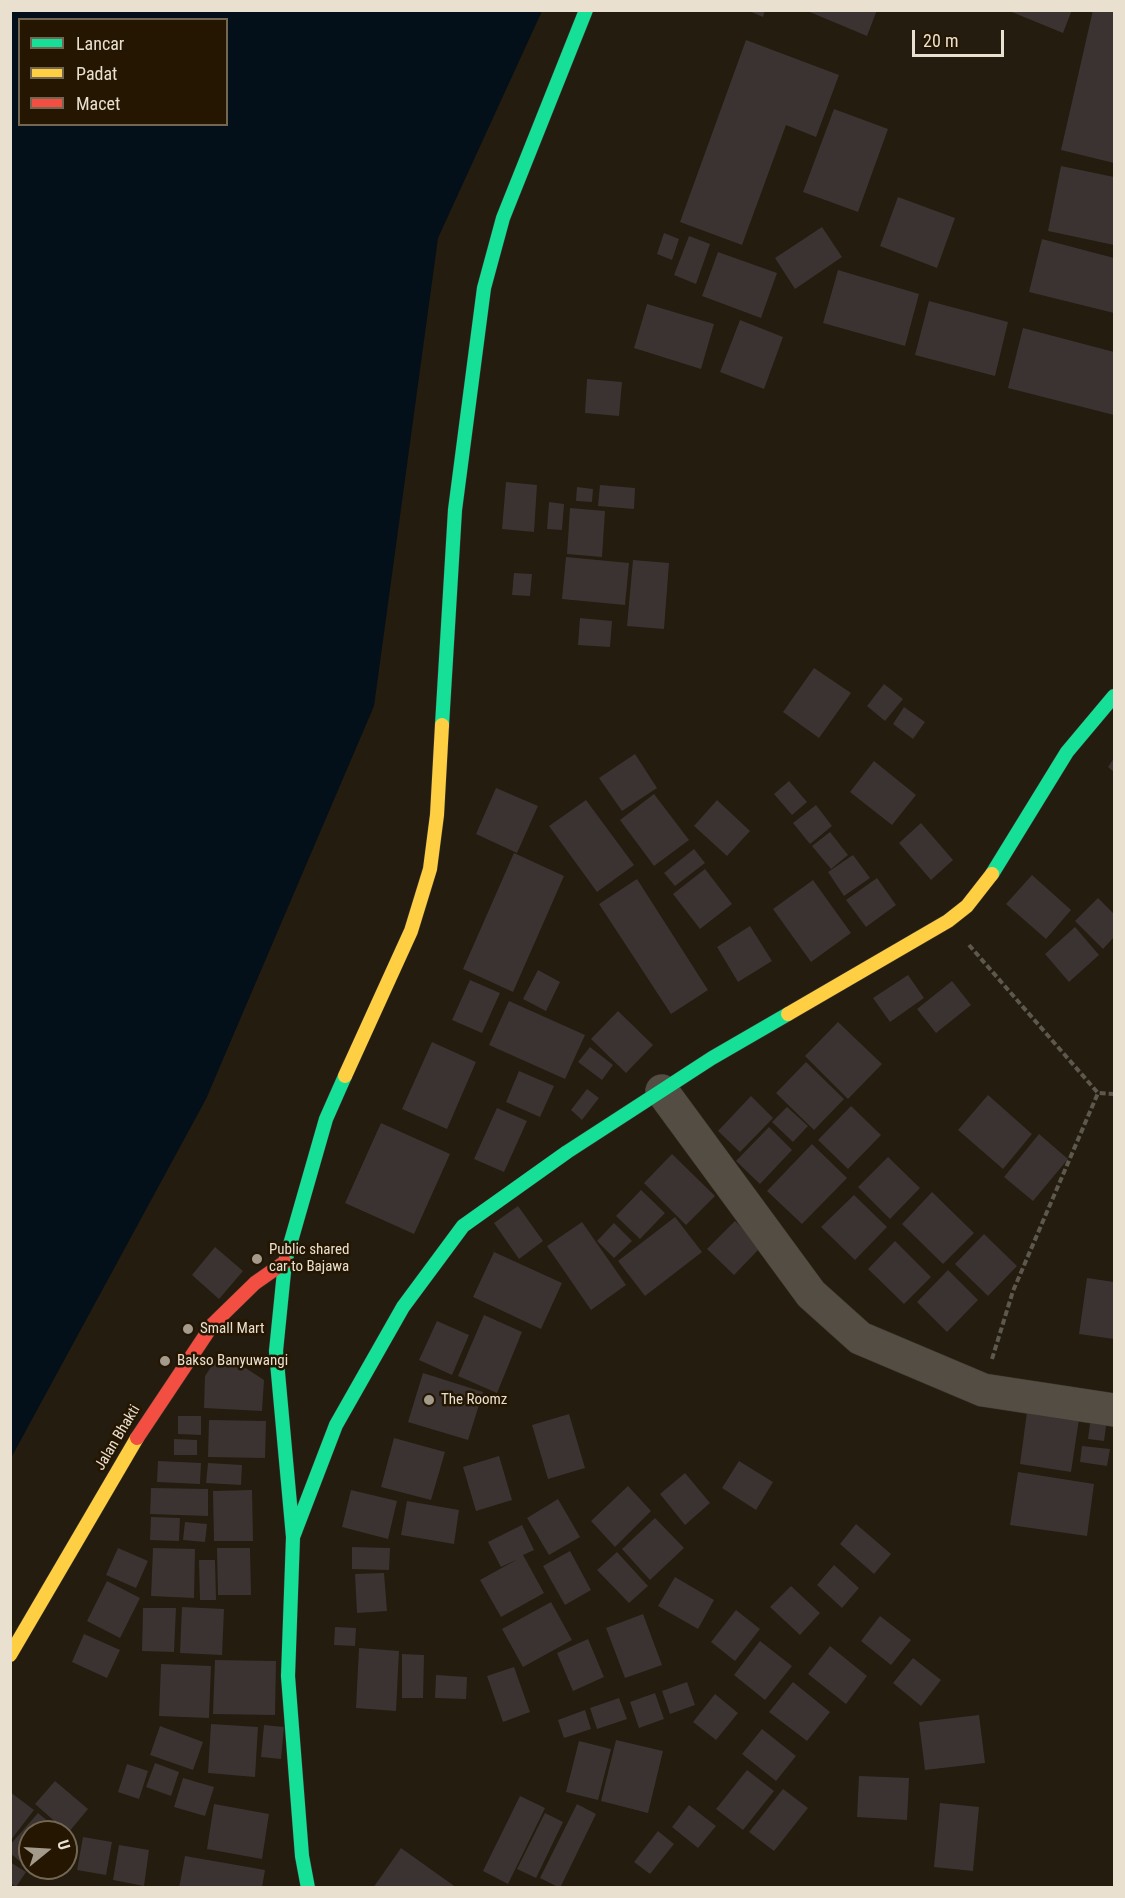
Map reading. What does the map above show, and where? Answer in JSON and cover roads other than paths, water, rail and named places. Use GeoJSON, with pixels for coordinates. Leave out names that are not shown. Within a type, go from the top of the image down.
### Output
{"type":"FeatureCollection","features":[{"type":"Feature","properties":{"kind":"main road"},"geometry":{"type":"LineString","coordinates":[[308,1887],[301,1845],[288,1676],[293,1537],[276,1351],[285,1262],[326,1119],[411,931],[430,869],[437,816],[454,510],[484,288],[503,218],[586,10]]}},
{"type":"Feature","properties":{"kind":"main road"},"geometry":{"type":"LineString","coordinates":[[293,1537],[336,1425],[403,1307],[463,1226],[567,1152],[712,1058],[948,921],[967,906],[984,886],[1067,752],[1114,696]]}},
{"type":"Feature","properties":{"kind":"main road","name":"Jalan Bhakti"},"geometry":{"type":"LineString","coordinates":[[10,1655],[146,1422],[213,1324],[255,1283],[285,1262]]}},
{"type":"Feature","properties":{"kind":"street"},"geometry":{"type":"LineString","coordinates":[[662,1091],[811,1294],[860,1338],[983,1390],[1114,1410]]}},
{"type":"Feature","properties":{"kind":"place","name":"Public shared car to Bajawa"},"geometry":{"type":"Point","coordinates":[257,1259]}},
{"type":"Feature","properties":{"kind":"place","name":"Small Mart"},"geometry":{"type":"Point","coordinates":[188,1329]}},
{"type":"Feature","properties":{"kind":"place","name":"Bakso Banyuwangi"},"geometry":{"type":"Point","coordinates":[165,1361]}},
{"type":"Feature","properties":{"kind":"place","name":"The Roomz"},"geometry":{"type":"Point","coordinates":[429,1400]}}]}
